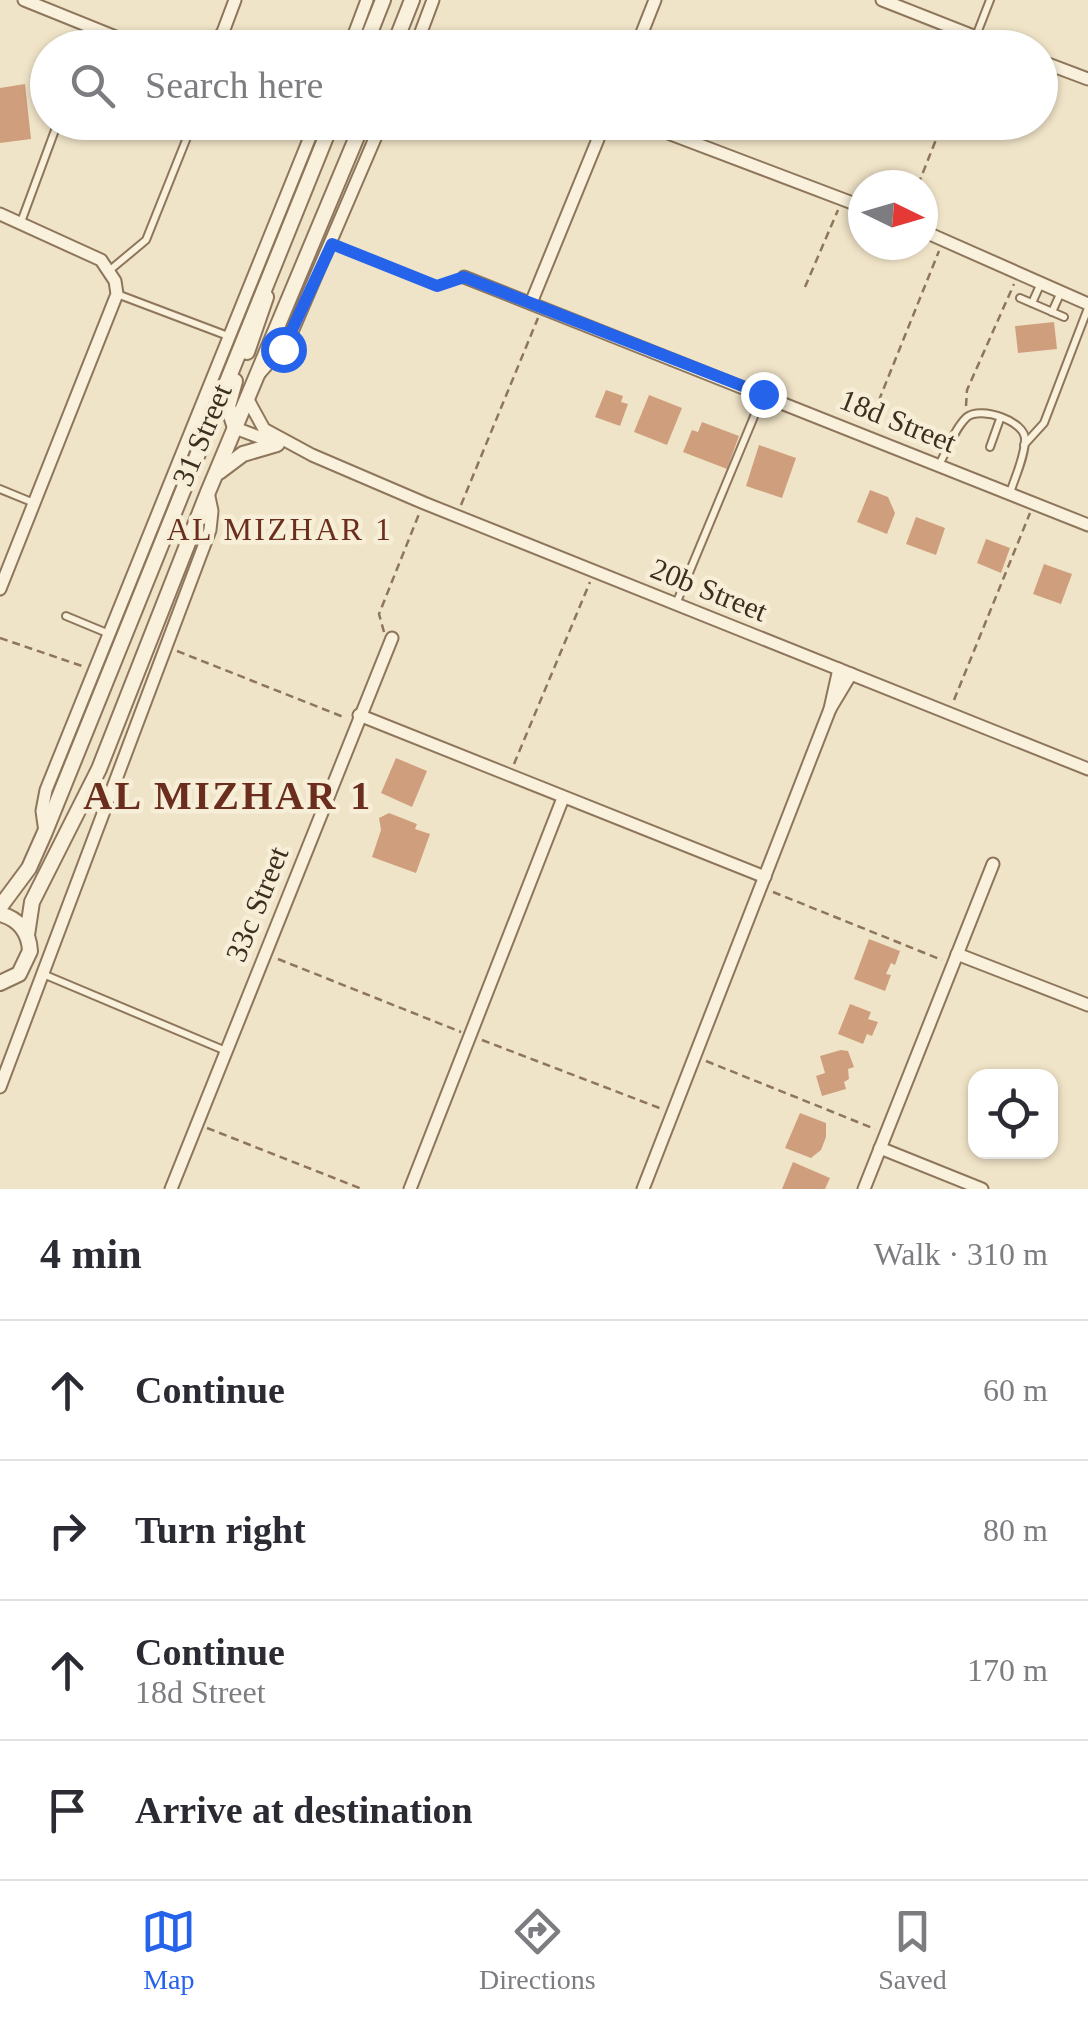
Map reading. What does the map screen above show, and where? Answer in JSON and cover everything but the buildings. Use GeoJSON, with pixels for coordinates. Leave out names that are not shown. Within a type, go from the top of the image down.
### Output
{"type":"FeatureCollection","features":[{"type":"Feature","properties":{"kind":"street"},"geometry":{"type":"LineString","coordinates":[[24,0],[99,30]]}},
{"type":"Feature","properties":{"kind":"street"},"geometry":{"type":"LineString","coordinates":[[224,30],[235,0]]}},
{"type":"Feature","properties":{"kind":"street"},"geometry":{"type":"LineString","coordinates":[[356,30],[367,0]]}},
{"type":"Feature","properties":{"kind":"street"},"geometry":{"type":"LineString","coordinates":[[371,30],[383,0]]}},
{"type":"Feature","properties":{"kind":"street"},"geometry":{"type":"LineString","coordinates":[[400,30],[412,0]]}},
{"type":"Feature","properties":{"kind":"street"},"geometry":{"type":"LineString","coordinates":[[423,30],[433,0]]}},
{"type":"Feature","properties":{"kind":"street"},"geometry":{"type":"LineString","coordinates":[[643,30],[655,0]]}},
{"type":"Feature","properties":{"kind":"street"},"geometry":{"type":"LineString","coordinates":[[882,0],[958,30]]}},
{"type":"Feature","properties":{"kind":"street"},"geometry":{"type":"LineString","coordinates":[[1058,69],[1088,80]]}},
{"type":"Feature","properties":{"kind":"street"},"geometry":{"type":"LineString","coordinates":[[45,832],[42,810],[46,790],[309,140]]}},
{"type":"Feature","properties":{"kind":"street","name":"31 Street"},"geometry":{"type":"LineString","coordinates":[[0,910],[29,868],[45,832],[325,140]]}},
{"type":"Feature","properties":{"kind":"street","name":"31 Street"},"geometry":{"type":"LineString","coordinates":[[2,984],[19,974],[28,960],[32,902],[99,769],[208,492],[355,140]]}},
{"type":"Feature","properties":{"kind":"street"},"geometry":{"type":"LineString","coordinates":[[256,378],[288,340],[375,140]]}},
{"type":"Feature","properties":{"kind":"street"},"geometry":{"type":"LineString","coordinates":[[537,305],[598,140]]}},
{"type":"Feature","properties":{"kind":"street"},"geometry":{"type":"LineString","coordinates":[[687,140],[848,201]]}},
{"type":"Feature","properties":{"kind":"street"},"geometry":{"type":"LineString","coordinates":[[0,214],[90,253],[110,270],[116,294],[0,589]]}},
{"type":"Feature","properties":{"kind":"street"},"geometry":{"type":"LineString","coordinates":[[938,238],[1088,306]]}},
{"type":"Feature","properties":{"kind":"street","name":"18d Street"},"geometry":{"type":"LineString","coordinates":[[464,277],[1088,526]]}},
{"type":"Feature","properties":{"kind":"street"},"geometry":{"type":"LineString","coordinates":[[235,428],[228,402],[264,308],[266,281]]}},
{"type":"Feature","properties":{"kind":"street","name":"20b Street"},"geometry":{"type":"LineString","coordinates":[[247,398],[264,429],[312,455],[1088,769]]}},
{"type":"Feature","properties":{"kind":"street","name":"20b Street"},"geometry":{"type":"LineString","coordinates":[[235,428],[312,455]]}},
{"type":"Feature","properties":{"kind":"street"},"geometry":{"type":"LineString","coordinates":[[215,476],[243,454],[277,444]]}},
{"type":"Feature","properties":{"kind":"street"},"geometry":{"type":"LineString","coordinates":[[0,1087],[210,530],[208,492]]}},
{"type":"Feature","properties":{"kind":"street","name":"33c Street"},"geometry":{"type":"LineString","coordinates":[[171,1189],[392,638]]}},
{"type":"Feature","properties":{"kind":"street"},"geometry":{"type":"LineString","coordinates":[[643,1189],[845,672]]}},
{"type":"Feature","properties":{"kind":"street"},"geometry":{"type":"LineString","coordinates":[[358,719],[509,775],[763,882]]}},
{"type":"Feature","properties":{"kind":"street"},"geometry":{"type":"LineString","coordinates":[[410,1189],[564,798]]}},
{"type":"Feature","properties":{"kind":"street"},"geometry":{"type":"LineString","coordinates":[[864,1189],[993,864]]}},
{"type":"Feature","properties":{"kind":"street"},"geometry":{"type":"LineString","coordinates":[[0,910],[27,935]]}},
{"type":"Feature","properties":{"kind":"street"},"geometry":{"type":"LineString","coordinates":[[955,959],[1088,1005]]}},
{"type":"Feature","properties":{"kind":"street"},"geometry":{"type":"LineString","coordinates":[[880,1148],[982,1189]]}},
{"type":"Feature","properties":{"kind":"lane"},"geometry":{"type":"LineString","coordinates":[[979,30],[990,0]]}},
{"type":"Feature","properties":{"kind":"lane"},"geometry":{"type":"LineString","coordinates":[[21,222],[51,140]]}},
{"type":"Feature","properties":{"kind":"lane"},"geometry":{"type":"LineString","coordinates":[[110,270],[146,240],[186,140]]}},
{"type":"Feature","properties":{"kind":"lane"},"geometry":{"type":"LineString","coordinates":[[1032,303],[1041,284]]}},
{"type":"Feature","properties":{"kind":"lane"},"geometry":{"type":"LineString","coordinates":[[1052,312],[1060,292]]}},
{"type":"Feature","properties":{"kind":"lane"},"geometry":{"type":"LineString","coordinates":[[116,294],[228,336]]}},
{"type":"Feature","properties":{"kind":"lane"},"geometry":{"type":"LineString","coordinates":[[1020,298],[1064,317]]}},
{"type":"Feature","properties":{"kind":"lane"},"geometry":{"type":"LineString","coordinates":[[1024,446],[1044,423],[1088,306]]}},
{"type":"Feature","properties":{"kind":"lane"},"geometry":{"type":"LineString","coordinates":[[676,604],[763,394]]}},
{"type":"Feature","properties":{"kind":"lane"},"geometry":{"type":"LineString","coordinates":[[940,464],[968,417],[981,412],[1000,418],[1021,428],[1025,436],[1010,493]]}},
{"type":"Feature","properties":{"kind":"lane"},"geometry":{"type":"LineString","coordinates":[[990,447],[1000,418]]}},
{"type":"Feature","properties":{"kind":"lane"},"geometry":{"type":"LineString","coordinates":[[0,489],[34,503]]}},
{"type":"Feature","properties":{"kind":"lane"},"geometry":{"type":"LineString","coordinates":[[66,616],[107,633]]}},
{"type":"Feature","properties":{"kind":"lane"},"geometry":{"type":"LineString","coordinates":[[43,974],[226,1051]]}},
{"type":"Feature","properties":{"kind":"path"},"geometry":{"type":"LineString","coordinates":[[424,27],[431,30]]}},
{"type":"Feature","properties":{"kind":"path"},"geometry":{"type":"LineString","coordinates":[[924,170],[935,140]]}},
{"type":"Feature","properties":{"kind":"path"},"geometry":{"type":"LineString","coordinates":[[805,287],[843,199]]}},
{"type":"Feature","properties":{"kind":"path"},"geometry":{"type":"LineString","coordinates":[[866,435],[943,240]]}},
{"type":"Feature","properties":{"kind":"path"},"geometry":{"type":"LineString","coordinates":[[332,244],[437,286],[464,277]]}},
{"type":"Feature","properties":{"kind":"path"},"geometry":{"type":"LineString","coordinates":[[968,417],[967,390],[1019,274]]}},
{"type":"Feature","properties":{"kind":"path"},"geometry":{"type":"LineString","coordinates":[[456,516],[537,305]]}},
{"type":"Feature","properties":{"kind":"path"},"geometry":{"type":"LineString","coordinates":[[948,713],[1034,502]]}},
{"type":"Feature","properties":{"kind":"path"},"geometry":{"type":"LineString","coordinates":[[392,638],[382,629],[380,614],[424,503]]}},
{"type":"Feature","properties":{"kind":"path"},"geometry":{"type":"LineString","coordinates":[[509,775],[594,572]]}},
{"type":"Feature","properties":{"kind":"path"},"geometry":{"type":"LineString","coordinates":[[0,638],[92,670]]}},
{"type":"Feature","properties":{"kind":"path"},"geometry":{"type":"LineString","coordinates":[[166,647],[358,719]]}},
{"type":"Feature","properties":{"kind":"path"},"geometry":{"type":"LineString","coordinates":[[763,882],[955,959]]}},
{"type":"Feature","properties":{"kind":"path"},"geometry":{"type":"LineString","coordinates":[[695,1056],[886,1134]]}},
{"type":"Feature","properties":{"kind":"path"},"geometry":{"type":"LineString","coordinates":[[196,1124],[362,1189]]}},
{"type":"Feature","properties":{"kind":"district","name":"AL MIZHAR 1"},"geometry":{"type":"Point","coordinates":[280,529]}},
{"type":"Feature","properties":{"kind":"district","name":"AL MIZHAR 1"},"geometry":{"type":"Point","coordinates":[228,795]}},
{"type":"Feature","properties":{"kind":"route"},"geometry":{"type":"LineString","coordinates":[[283,349],[332,244],[437,286],[464,277],[763,394]]}}]}
